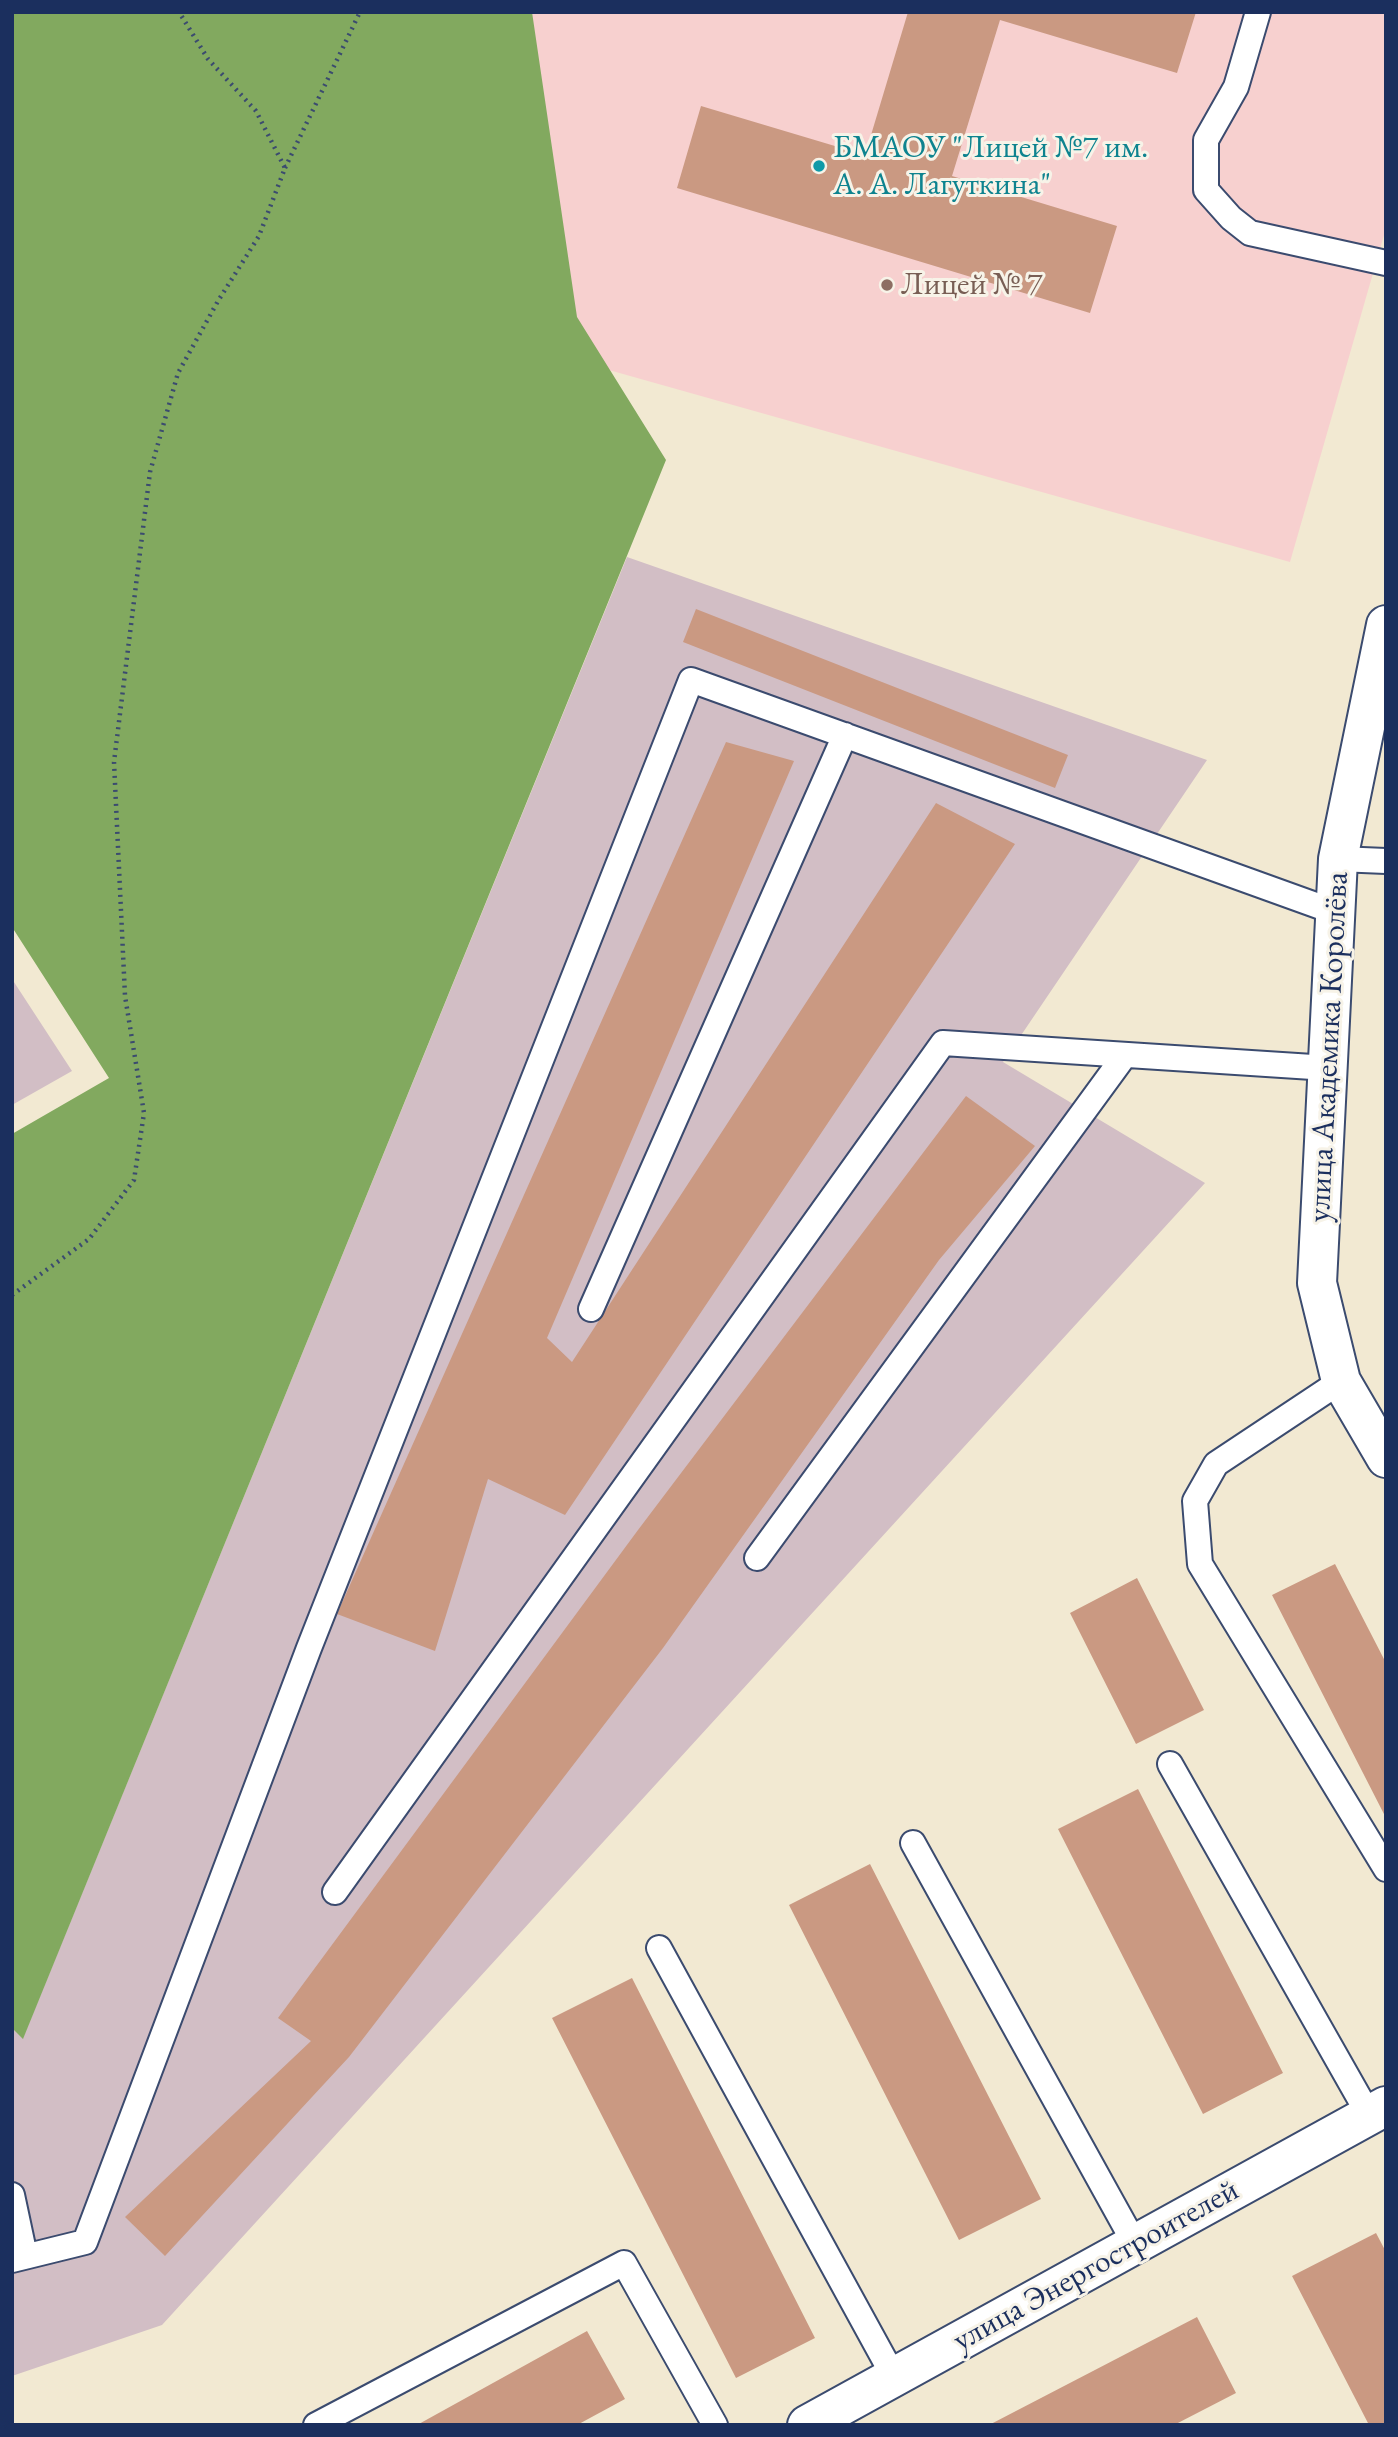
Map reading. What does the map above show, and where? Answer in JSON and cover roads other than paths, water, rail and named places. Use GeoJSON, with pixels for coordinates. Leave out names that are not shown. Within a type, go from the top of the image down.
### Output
{"type":"FeatureCollection","features":[{"type":"Feature","properties":{"kind":"street","name":"улица Академика Королёва"},"geometry":{"type":"LineString","coordinates":[[1386,625],[1338,859],[1318,1283],[1341,1381],[1386,1458]]}},
{"type":"Feature","properties":{"kind":"street","name":"улица Энергостроителей"},"geometry":{"type":"LineString","coordinates":[[807,2425],[1377,2111]]}},
{"type":"Feature","properties":{"kind":"lane"},"geometry":{"type":"LineString","coordinates":[[1258,12],[1236,87],[1206,139],[1206,190],[1231,218],[1250,233],[1386,263]]}},
{"type":"Feature","properties":{"kind":"lane"},"geometry":{"type":"LineString","coordinates":[[12,2195],[19,2258],[85,2242],[309,1648],[691,680],[1335,912]]}},
{"type":"Feature","properties":{"kind":"lane"},"geometry":{"type":"LineString","coordinates":[[591,1309],[845,735]]}},
{"type":"Feature","properties":{"kind":"lane"},"geometry":{"type":"LineString","coordinates":[[1338,859],[1386,861]]}},
{"type":"Feature","properties":{"kind":"lane"},"geometry":{"type":"LineString","coordinates":[[335,1892],[943,1043],[1328,1068]]}},
{"type":"Feature","properties":{"kind":"lane"},"geometry":{"type":"LineString","coordinates":[[757,1558],[1125,1055]]}},
{"type":"Feature","properties":{"kind":"lane"},"geometry":{"type":"LineString","coordinates":[[1341,1381],[1216,1464],[1195,1501],[1200,1564],[1386,1869]]}},
{"type":"Feature","properties":{"kind":"lane"},"geometry":{"type":"LineString","coordinates":[[1170,1764],[1377,2111]]}},
{"type":"Feature","properties":{"kind":"lane"},"geometry":{"type":"LineString","coordinates":[[913,1843],[1135,2244]]}},
{"type":"Feature","properties":{"kind":"lane"},"geometry":{"type":"LineString","coordinates":[[659,1948],[894,2377]]}},
{"type":"Feature","properties":{"kind":"lane"},"geometry":{"type":"LineString","coordinates":[[316,2425],[624,2263],[715,2425]]}},
{"type":"Feature","properties":{"kind":"place","name":"БМАОУ \"Лицей №7 им. А. А. Лагуткина\""},"geometry":{"type":"Point","coordinates":[819,166]}},
{"type":"Feature","properties":{"kind":"place","name":"Лицей № 7"},"geometry":{"type":"Point","coordinates":[887,285]}}]}
